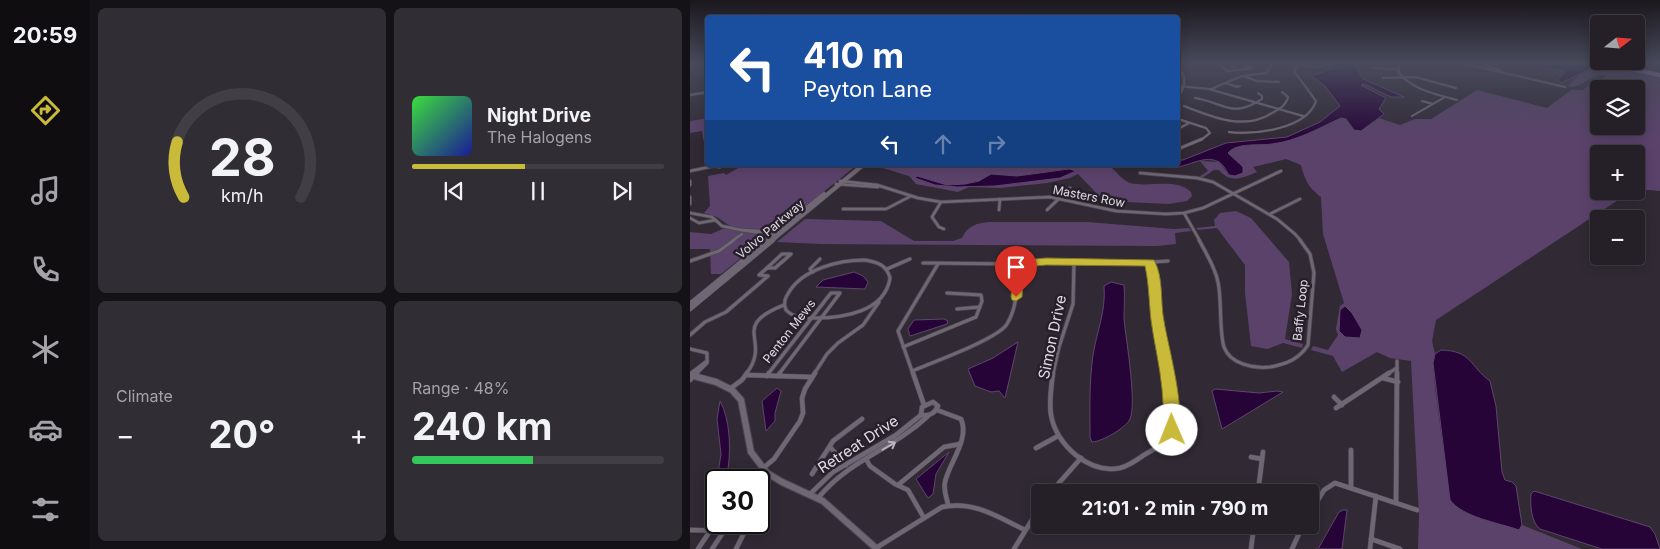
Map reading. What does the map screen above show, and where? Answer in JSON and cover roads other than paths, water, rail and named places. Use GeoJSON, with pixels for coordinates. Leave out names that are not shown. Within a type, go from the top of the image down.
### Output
{"type":"FeatureCollection","features":[{"type":"Feature","properties":{"kind":"main road"},"geometry":{"type":"LineString","coordinates":[[690,96],[705,94]]}},
{"type":"Feature","properties":{"kind":"main road","name":"Volvo Parkway"},"geometry":{"type":"LineString","coordinates":[[690,309],[857,167]]}},
{"type":"Feature","properties":{"kind":"main road","name":"Volvo Parkway"},"geometry":{"type":"LineString","coordinates":[[840,182],[860,167]]}},
{"type":"Feature","properties":{"kind":"main road","name":"Volvo Parkway"},"geometry":{"type":"LineString","coordinates":[[690,304],[778,234]]}},
{"type":"Feature","properties":{"kind":"main road"},"geometry":{"type":"LineString","coordinates":[[691,376],[714,380],[730,389],[743,403],[751,450],[763,469]]}},
{"type":"Feature","properties":{"kind":"main road"},"geometry":{"type":"LineString","coordinates":[[770,475],[818,498],[836,511],[876,549]]}},
{"type":"Feature","properties":{"kind":"street"},"geometry":{"type":"LineString","coordinates":[[1201,89],[1303,116]]}},
{"type":"Feature","properties":{"kind":"street"},"geometry":{"type":"LineString","coordinates":[[1229,132],[1254,133],[1274,130],[1303,116],[1313,110],[1316,102],[1306,89]]}},
{"type":"Feature","properties":{"kind":"street"},"geometry":{"type":"LineString","coordinates":[[1423,89],[1457,100]]}},
{"type":"Feature","properties":{"kind":"street"},"geometry":{"type":"LineString","coordinates":[[1195,98],[1237,111],[1247,109],[1256,104],[1262,98],[1258,92]]}},
{"type":"Feature","properties":{"kind":"street"},"geometry":{"type":"LineString","coordinates":[[1184,106],[1216,118],[1238,122],[1261,120],[1279,110],[1288,100],[1287,95],[1282,92]]}},
{"type":"Feature","properties":{"kind":"street"},"geometry":{"type":"LineString","coordinates":[[1412,116],[1446,97]]}},
{"type":"Feature","properties":{"kind":"street"},"geometry":{"type":"LineString","coordinates":[[1422,101],[1434,104]]}},
{"type":"Feature","properties":{"kind":"street"},"geometry":{"type":"LineString","coordinates":[[1180,120],[1207,129],[1210,134],[1199,142],[1180,148]]}},
{"type":"Feature","properties":{"kind":"street"},"geometry":{"type":"LineString","coordinates":[[1180,128],[1190,123]]}},
{"type":"Feature","properties":{"kind":"street"},"geometry":{"type":"LineString","coordinates":[[690,171],[709,167]]}},
{"type":"Feature","properties":{"kind":"street","name":"Masters Row"},"geometry":{"type":"LineString","coordinates":[[840,182],[879,187],[941,202],[1035,197],[1059,198],[1116,212],[1166,214],[1184,213],[1203,208],[1281,170]]}},
{"type":"Feature","properties":{"kind":"street","name":"Baffy Loop"},"geometry":{"type":"LineString","coordinates":[[1140,173],[1213,182],[1269,215],[1295,234],[1311,258],[1314,278],[1305,352],[1294,361],[1273,366],[1254,367],[1235,361],[1226,351],[1218,281],[1209,258],[1184,213]]}},
{"type":"Feature","properties":{"kind":"street"},"geometry":{"type":"LineString","coordinates":[[1047,210],[1070,188]]}},
{"type":"Feature","properties":{"kind":"street"},"geometry":{"type":"LineString","coordinates":[[843,209],[888,208],[911,196]]}},
{"type":"Feature","properties":{"kind":"street"},"geometry":{"type":"LineString","coordinates":[[690,198],[690,204]]}},
{"type":"Feature","properties":{"kind":"street"},"geometry":{"type":"LineString","coordinates":[[999,210],[1000,199]]}},
{"type":"Feature","properties":{"kind":"street"},"geometry":{"type":"LineString","coordinates":[[1269,215],[1300,199]]}},
{"type":"Feature","properties":{"kind":"street"},"geometry":{"type":"LineString","coordinates":[[941,202],[932,217],[939,228],[944,229]]}},
{"type":"Feature","properties":{"kind":"street"},"geometry":{"type":"LineString","coordinates":[[690,213],[712,217],[724,227],[741,232],[778,234]]}},
{"type":"Feature","properties":{"kind":"street"},"geometry":{"type":"LineString","coordinates":[[690,218],[698,223],[716,220]]}},
{"type":"Feature","properties":{"kind":"street"},"geometry":{"type":"LineString","coordinates":[[690,261],[719,251],[741,232]]}},
{"type":"Feature","properties":{"kind":"street"},"geometry":{"type":"LineString","coordinates":[[690,334],[705,322],[726,312],[768,276],[758,275],[766,268],[782,254],[791,254],[775,268],[766,268]]}},
{"type":"Feature","properties":{"kind":"street"},"geometry":{"type":"LineString","coordinates":[[813,272],[810,269],[820,259]]}},
{"type":"Feature","properties":{"kind":"street"},"geometry":{"type":"LineString","coordinates":[[887,269],[910,259]]}},
{"type":"Feature","properties":{"kind":"street"},"geometry":{"type":"LineString","coordinates":[[763,469],[777,455],[800,421],[803,413],[803,394],[812,377],[831,349],[860,328],[868,318],[882,297],[890,281],[887,269],[876,262],[858,260],[833,264],[813,272],[792,287],[785,298],[784,304],[787,311],[794,316],[812,318],[841,317],[866,312],[868,318]]}},
{"type":"Feature","properties":{"kind":"street"},"geometry":{"type":"LineString","coordinates":[[924,263],[1018,264],[1046,261],[1150,263],[1168,261]]}},
{"type":"Feature","properties":{"kind":"street","name":"Simon Drive"},"geometry":{"type":"LineString","coordinates":[[1058,436],[1051,414],[1054,368],[1058,348],[1073,306],[1072,275],[1074,262]]}},
{"type":"Feature","properties":{"kind":"street"},"geometry":{"type":"LineString","coordinates":[[924,405],[902,347],[898,331],[938,263]]}},
{"type":"Feature","properties":{"kind":"street"},"geometry":{"type":"LineString","coordinates":[[1036,448],[1058,436],[1081,458],[1094,466],[1106,469],[1119,468],[1160,447],[1168,439],[1172,430],[1173,420],[1157,319],[1155,285],[1150,263]]}},
{"type":"Feature","properties":{"kind":"street"},"geometry":{"type":"LineString","coordinates":[[912,371],[967,348],[1004,329],[1008,324],[1016,297],[1018,264]]}},
{"type":"Feature","properties":{"kind":"street","name":"Penton Mews"},"geometry":{"type":"LineString","coordinates":[[767,376],[831,293],[840,293],[778,376]]}},
{"type":"Feature","properties":{"kind":"street"},"geometry":{"type":"LineString","coordinates":[[902,347],[973,320],[979,314],[982,298],[978,294],[947,293]]}},
{"type":"Feature","properties":{"kind":"street"},"geometry":{"type":"LineString","coordinates":[[859,312],[882,297]]}},
{"type":"Feature","properties":{"kind":"street"},"geometry":{"type":"LineString","coordinates":[[730,389],[746,375],[756,361],[754,325],[765,313],[784,304]]}},
{"type":"Feature","properties":{"kind":"street"},"geometry":{"type":"LineString","coordinates":[[957,309],[980,307]]}},
{"type":"Feature","properties":{"kind":"street"},"geometry":{"type":"LineString","coordinates":[[690,349],[705,351],[707,360],[707,364],[691,376]]}},
{"type":"Feature","properties":{"kind":"street"},"geometry":{"type":"LineString","coordinates":[[1396,503],[1397,361]]}},
{"type":"Feature","properties":{"kind":"street"},"geometry":{"type":"LineString","coordinates":[[1336,408],[1397,368]]}},
{"type":"Feature","properties":{"kind":"street"},"geometry":{"type":"LineString","coordinates":[[746,375],[812,377]]}},
{"type":"Feature","properties":{"kind":"street"},"geometry":{"type":"LineString","coordinates":[[1382,378],[1398,382]]}},
{"type":"Feature","properties":{"kind":"street"},"geometry":{"type":"LineString","coordinates":[[1334,397],[1342,404]]}},
{"type":"Feature","properties":{"kind":"street"},"geometry":{"type":"LineString","coordinates":[[928,416],[921,415],[921,409],[924,405],[935,403],[938,406],[937,410],[961,419],[964,430],[944,484],[944,493],[948,505]]}},
{"type":"Feature","properties":{"kind":"street","name":"Retreat Drive"},"geometry":{"type":"LineString","coordinates":[[809,495],[833,472],[866,459],[902,438],[937,410]]}},
{"type":"Feature","properties":{"kind":"street","name":"Retreat Drive"},"geometry":{"type":"LineString","coordinates":[[818,498],[847,466],[896,435],[921,415]]}},
{"type":"Feature","properties":{"kind":"street"},"geometry":{"type":"LineString","coordinates":[[812,474],[834,441],[862,419]]}},
{"type":"Feature","properties":{"kind":"street"},"geometry":{"type":"LineString","coordinates":[[898,485],[939,450],[950,445],[960,444]]}},
{"type":"Feature","properties":{"kind":"street"},"geometry":{"type":"LineString","coordinates":[[830,447],[847,466]]}},
{"type":"Feature","properties":{"kind":"street"},"geometry":{"type":"LineString","coordinates":[[1351,450],[1351,487]]}},
{"type":"Feature","properties":{"kind":"street"},"geometry":{"type":"LineString","coordinates":[[1259,484],[1263,452]]}},
{"type":"Feature","properties":{"kind":"street"},"geometry":{"type":"LineString","coordinates":[[1251,457],[1262,459]]}},
{"type":"Feature","properties":{"kind":"street"},"geometry":{"type":"LineString","coordinates":[[1058,484],[1081,458]]}},
{"type":"Feature","properties":{"kind":"street"},"geometry":{"type":"LineString","coordinates":[[866,459],[870,466],[908,490],[924,518]]}},
{"type":"Feature","properties":{"kind":"street"},"geometry":{"type":"LineString","coordinates":[[1319,500],[1330,485],[1338,484],[1417,510]]}},
{"type":"Feature","properties":{"kind":"street"},"geometry":{"type":"LineString","coordinates":[[1370,549],[1376,496]]}},
{"type":"Feature","properties":{"kind":"street"},"geometry":{"type":"LineString","coordinates":[[876,549],[948,505],[964,504],[972,506],[1025,530]]}},
{"type":"Feature","properties":{"kind":"street"},"geometry":{"type":"LineString","coordinates":[[1014,549],[1031,521]]}},
{"type":"Feature","properties":{"kind":"street"},"geometry":{"type":"LineString","coordinates":[[690,530],[705,529]]}},
{"type":"Feature","properties":{"kind":"street"},"geometry":{"type":"LineString","coordinates":[[698,549],[708,534]]}},
{"type":"Feature","properties":{"kind":"street"},"geometry":{"type":"LineString","coordinates":[[712,549],[721,534]]}},
{"type":"Feature","properties":{"kind":"street"},"geometry":{"type":"LineString","coordinates":[[736,549],[744,534]]}},
{"type":"Feature","properties":{"kind":"street"},"geometry":{"type":"LineString","coordinates":[[1251,549],[1253,534]]}},
{"type":"Feature","properties":{"kind":"street"},"geometry":{"type":"LineString","coordinates":[[1292,549],[1299,534]]}},
{"type":"Feature","properties":{"kind":"street"},"geometry":{"type":"LineString","coordinates":[[1371,538],[1400,549]]}}]}
